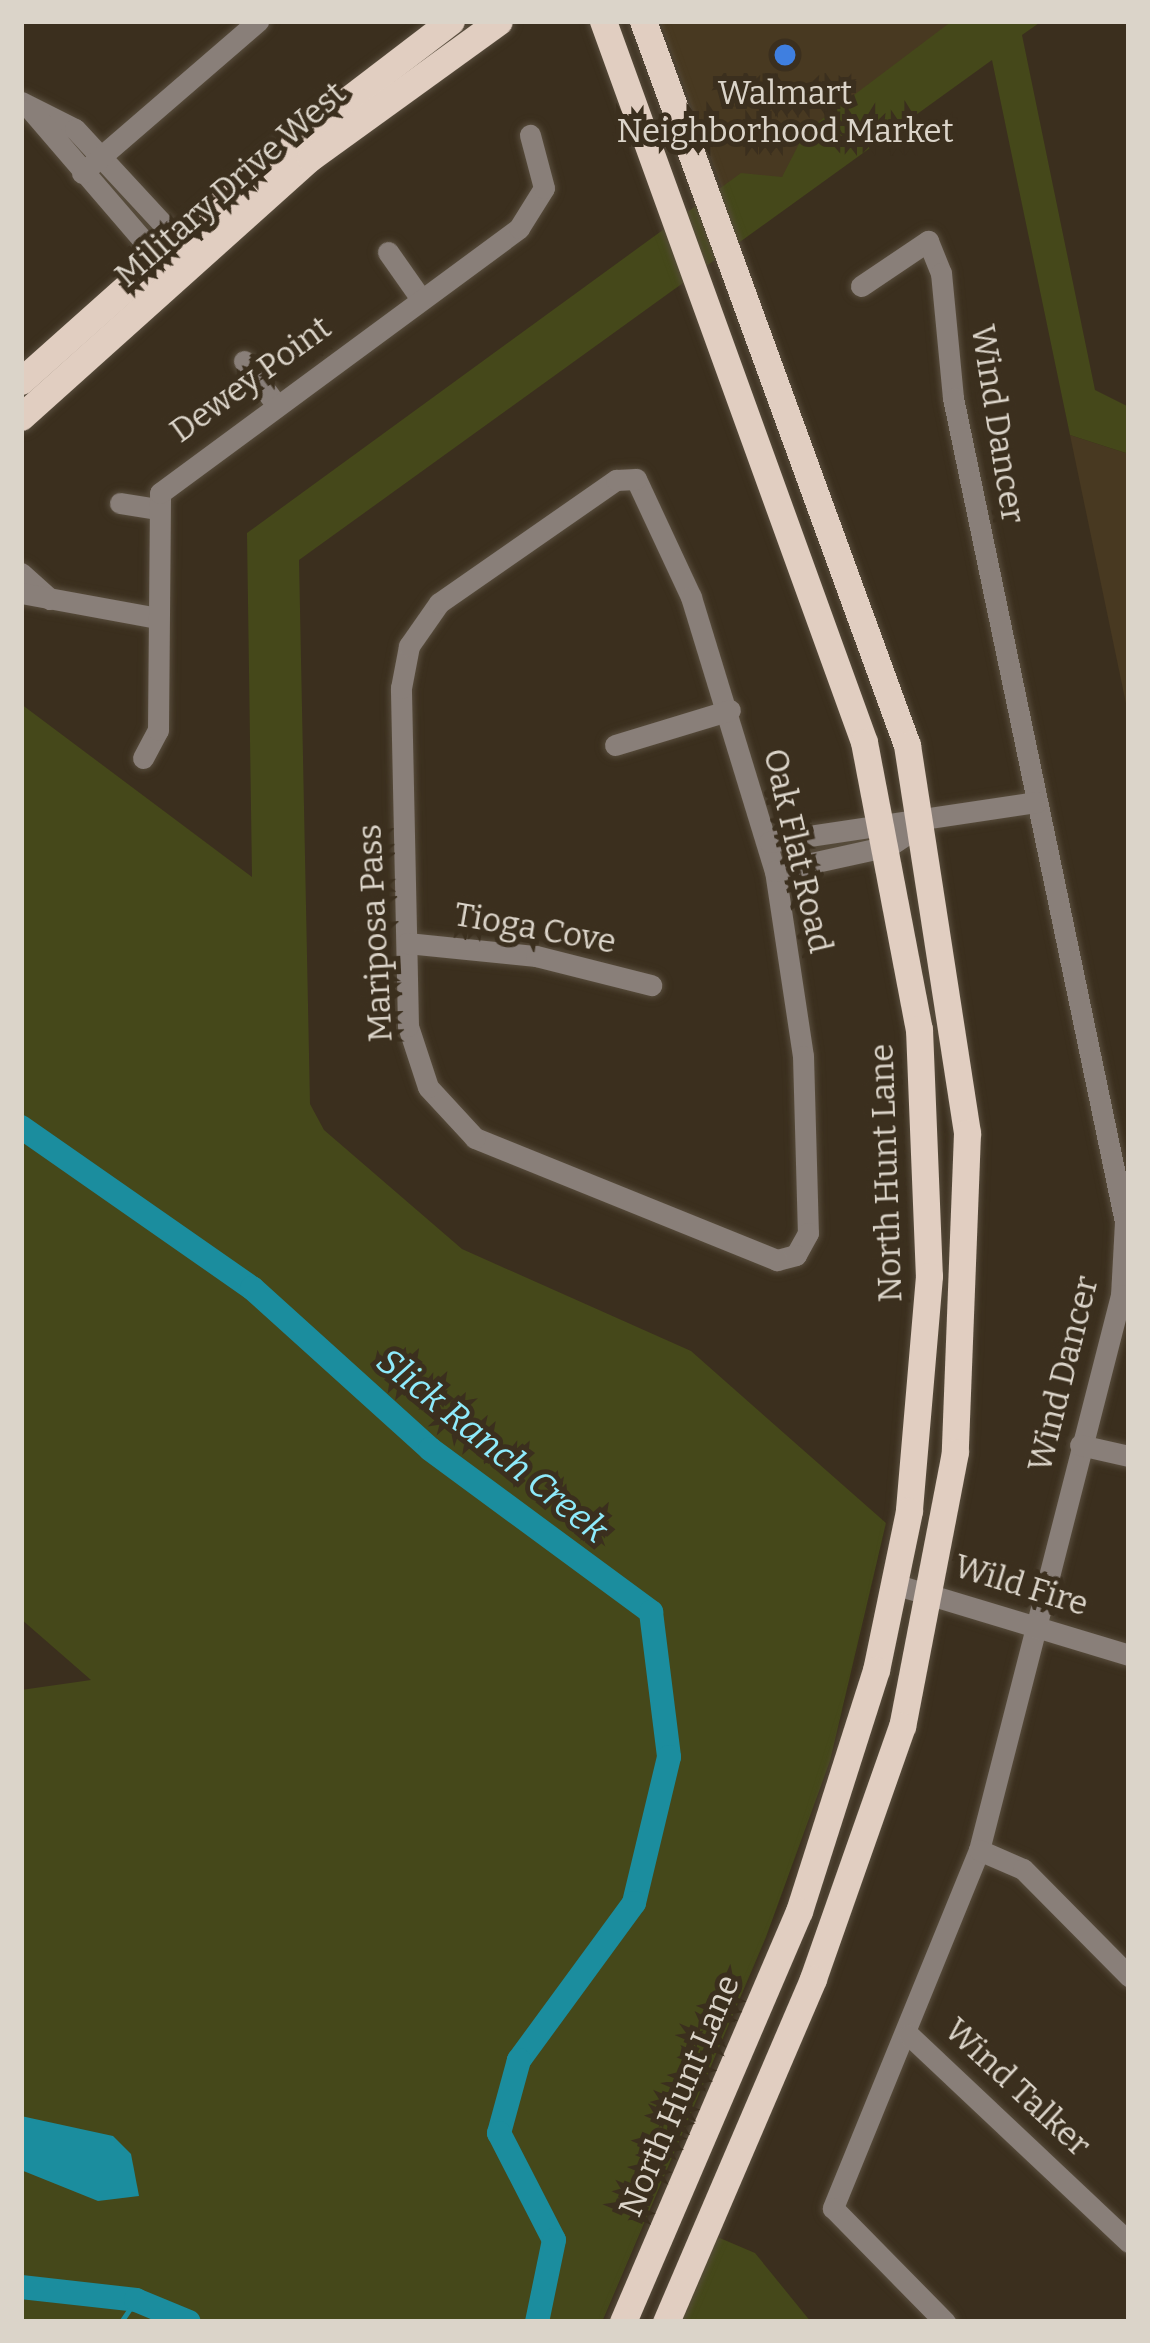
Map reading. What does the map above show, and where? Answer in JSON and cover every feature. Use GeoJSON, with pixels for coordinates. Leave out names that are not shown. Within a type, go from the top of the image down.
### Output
{"type":"FeatureCollection","features":[{"type":"Feature","properties":{"kind":"main road","name":"Military Drive West"},"geometry":{"type":"LineString","coordinates":[[21,417],[178,260],[452,21]]}},
{"type":"Feature","properties":{"kind":"main road","name":"Military Drive West"},"geometry":{"type":"LineString","coordinates":[[21,381],[310,158],[499,21]]}},
{"type":"Feature","properties":{"kind":"main road","name":"North Hunt Lane"},"geometry":{"type":"LineString","coordinates":[[603,21],[771,472],[886,832],[919,1028],[929,1276],[894,1584],[832,1819],[777,1964],[623,2322]]}},
{"type":"Feature","properties":{"kind":"main road"},"geometry":{"type":"LineString","coordinates":[[643,21],[809,457],[925,822],[967,1133],[961,1394],[934,1594],[867,1843],[666,2322]]}},
{"type":"Feature","properties":{"kind":"main road"},"geometry":{"type":"LineString","coordinates":[[771,472],[809,457]]}},
{"type":"Feature","properties":{"kind":"main road"},"geometry":{"type":"LineString","coordinates":[[777,1964],[813,1979]]}},
{"type":"Feature","properties":{"kind":"street"},"geometry":{"type":"LineString","coordinates":[[82,173],[258,21]]}},
{"type":"Feature","properties":{"kind":"street"},"geometry":{"type":"LineString","coordinates":[[23,103],[103,154],[151,207],[178,260]]}},
{"type":"Feature","properties":{"kind":"street"},"geometry":{"type":"LineString","coordinates":[[23,103],[129,227],[178,260]]}},
{"type":"Feature","properties":{"kind":"street","name":"Dewey Point"},"geometry":{"type":"LineString","coordinates":[[156,509],[171,478],[537,208],[542,168],[530,136]]}},
{"type":"Feature","properties":{"kind":"street"},"geometry":{"type":"LineString","coordinates":[[129,227],[151,207]]}},
{"type":"Feature","properties":{"kind":"street","name":"Wind Dancer"},"geometry":{"type":"LineString","coordinates":[[861,286],[928,242],[935,256],[953,398],[1125,1222],[1121,1294],[979,1850],[909,2036],[833,2209],[945,2322]]}},
{"type":"Feature","properties":{"kind":"street"},"geometry":{"type":"LineString","coordinates":[[388,252],[421,298]]}},
{"type":"Feature","properties":{"kind":"street"},"geometry":{"type":"LineString","coordinates":[[244,361],[275,404]]}},
{"type":"Feature","properties":{"kind":"street","name":"Oak Flat Road"},"geometry":{"type":"LineString","coordinates":[[636,479],[649,489],[730,710],[775,871],[802,1056],[808,1233],[796,1256]]}},
{"type":"Feature","properties":{"kind":"street","name":"Mariposa Pass"},"geometry":{"type":"LineString","coordinates":[[636,479],[616,480],[440,603],[409,646],[407,943],[415,1058],[475,1138],[723,1246],[796,1256]]}},
{"type":"Feature","properties":{"kind":"street"},"geometry":{"type":"LineString","coordinates":[[120,502],[156,509],[158,730],[143,758]]}},
{"type":"Feature","properties":{"kind":"street"},"geometry":{"type":"LineString","coordinates":[[21,573],[50,599]]}},
{"type":"Feature","properties":{"kind":"street"},"geometry":{"type":"LineString","coordinates":[[21,593],[157,618]]}},
{"type":"Feature","properties":{"kind":"street"},"geometry":{"type":"LineString","coordinates":[[615,746],[730,710]]}},
{"type":"Feature","properties":{"kind":"street"},"geometry":{"type":"LineString","coordinates":[[775,871],[821,861],[886,832],[1036,802]]}},
{"type":"Feature","properties":{"kind":"street"},"geometry":{"type":"LineString","coordinates":[[769,842],[815,833],[886,832]]}},
{"type":"Feature","properties":{"kind":"street"},"geometry":{"type":"LineString","coordinates":[[815,833],[821,861]]}},
{"type":"Feature","properties":{"kind":"street","name":"Tioga Cove"},"geometry":{"type":"LineString","coordinates":[[407,943],[536,956],[650,985]]}},
{"type":"Feature","properties":{"kind":"street"},"geometry":{"type":"LineString","coordinates":[[1080,1445],[1129,1456]]}},
{"type":"Feature","properties":{"kind":"street","name":"Wild Fire"},"geometry":{"type":"LineString","coordinates":[[894,1584],[1038,1623],[1129,1654]]}},
{"type":"Feature","properties":{"kind":"street"},"geometry":{"type":"LineString","coordinates":[[979,1850],[1023,1869],[1129,1976]]}},
{"type":"Feature","properties":{"kind":"street","name":"Wind Talker"},"geometry":{"type":"LineString","coordinates":[[909,2036],[1129,2242]]}},
{"type":"Feature","properties":{"kind":"shaded area"},"geometry":{"type":"Polygon","coordinates":[[[660,21],[986,21],[782,177],[726,199],[660,21]]]}},
{"type":"Feature","properties":{"kind":"shaded area"},"geometry":{"type":"Polygon","coordinates":[[[1070,435],[1129,454],[1129,718],[1070,435]]]}},
{"type":"Feature","properties":{"kind":"green space"},"geometry":{"type":"Polygon","coordinates":[[[952,21],[1042,21],[1022,35],[1095,390],[1129,407],[1129,454],[1070,435],[992,60],[299,560],[310,1104],[324,1130],[462,1249],[691,1351],[886,1523],[830,1761],[766,1937],[602,2322],[21,2322],[21,1690],[91,1680],[21,1619],[21,704],[252,877],[247,533],[741,173],[782,177],[805,132],[952,21]]]}},
{"type":"Feature","properties":{"kind":"green space"},"geometry":{"type":"Polygon","coordinates":[[[715,2236],[755,2253],[811,2322],[677,2322],[715,2236]]]}},
{"type":"Feature","properties":{"kind":"water"},"geometry":{"type":"Polygon","coordinates":[[[21,2116],[113,2136],[131,2154],[139,2196],[98,2201],[21,2170],[21,2116]]]}},
{"type":"Feature","properties":{"kind":"waterway","name":"Slick Ranch Creek"},"geometry":{"type":"LineString","coordinates":[[21,1127],[252,1288],[430,1449],[651,1612],[669,1757],[634,1903],[519,2060],[499,2133],[554,2240],[537,2322]]}},
{"type":"Feature","properties":{"kind":"waterway"},"geometry":{"type":"LineString","coordinates":[[21,2287],[136,2300],[189,2322]]}},
{"type":"Feature","properties":{"kind":"waterway"},"geometry":{"type":"LineString","coordinates":[[121,2322],[136,2300]]}},
{"type":"Feature","properties":{"kind":"place","name":"Walmart Neighborhood Market"},"geometry":{"type":"Point","coordinates":[785,55]}}]}
